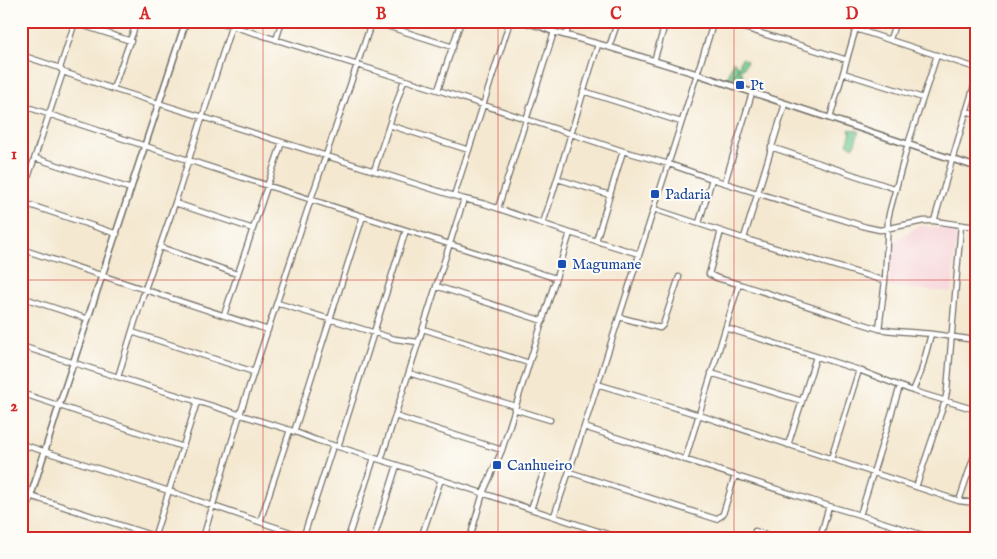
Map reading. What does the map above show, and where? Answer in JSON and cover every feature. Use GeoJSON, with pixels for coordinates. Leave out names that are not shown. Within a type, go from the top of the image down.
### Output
{"type":"FeatureCollection","features":[{"type":"Feature","properties":{"kind":"street"},"geometry":{"type":"LineString","coordinates":[[21,38],[27,21]]}},
{"type":"Feature","properties":{"kind":"street"},"geometry":{"type":"LineString","coordinates":[[113,89],[138,21]]}},
{"type":"Feature","properties":{"kind":"street"},"geometry":{"type":"LineString","coordinates":[[21,527],[186,21]]}},
{"type":"Feature","properties":{"kind":"street"},"geometry":{"type":"LineString","coordinates":[[216,21],[232,24],[276,40],[866,227],[880,230],[924,221],[976,227]]}},
{"type":"Feature","properties":{"kind":"street"},"geometry":{"type":"LineString","coordinates":[[276,40],[282,21]]}},
{"type":"Feature","properties":{"kind":"street"},"geometry":{"type":"LineString","coordinates":[[203,538],[240,414],[310,199],[372,21],[453,47]]}},
{"type":"Feature","properties":{"kind":"street"},"geometry":{"type":"LineString","coordinates":[[438,90],[461,21]]}},
{"type":"Feature","properties":{"kind":"street"},"geometry":{"type":"LineString","coordinates":[[454,196],[510,21]]}},
{"type":"Feature","properties":{"kind":"street"},"geometry":{"type":"LineString","coordinates":[[566,35],[570,21]]}},
{"type":"Feature","properties":{"kind":"street"},"geometry":{"type":"LineString","coordinates":[[609,47],[618,21]]}},
{"type":"Feature","properties":{"kind":"street"},"geometry":{"type":"LineString","coordinates":[[654,61],[666,21]]}},
{"type":"Feature","properties":{"kind":"street"},"geometry":{"type":"LineString","coordinates":[[554,516],[714,21]]}},
{"type":"Feature","properties":{"kind":"street"},"geometry":{"type":"LineString","coordinates":[[722,21],[847,60]]}},
{"type":"Feature","properties":{"kind":"street"},"geometry":{"type":"LineString","coordinates":[[830,118],[858,21]]}},
{"type":"Feature","properties":{"kind":"street"},"geometry":{"type":"LineString","coordinates":[[890,39],[896,21]]}},
{"type":"Feature","properties":{"kind":"street"},"geometry":{"type":"LineString","coordinates":[[116,234],[21,201],[49,115],[75,22],[131,41]]}},
{"type":"Feature","properties":{"kind":"street"},"geometry":{"type":"LineString","coordinates":[[523,22],[697,74],[976,167]]}},
{"type":"Feature","properties":{"kind":"street"},"geometry":{"type":"LineString","coordinates":[[118,378],[232,24]]}},
{"type":"Feature","properties":{"kind":"street"},"geometry":{"type":"LineString","coordinates":[[856,29],[976,68]]}},
{"type":"Feature","properties":{"kind":"street"},"geometry":{"type":"LineString","coordinates":[[498,208],[554,32]]}},
{"type":"Feature","properties":{"kind":"street"},"geometry":{"type":"LineString","coordinates":[[543,223],[598,45]]}},
{"type":"Feature","properties":{"kind":"street"},"geometry":{"type":"LineString","coordinates":[[21,55],[159,104],[498,208],[639,254]]}},
{"type":"Feature","properties":{"kind":"street"},"geometry":{"type":"LineString","coordinates":[[879,329],[885,281],[888,219],[908,144],[937,55]]}},
{"type":"Feature","properties":{"kind":"street"},"geometry":{"type":"LineString","coordinates":[[843,73],[923,98]]}},
{"type":"Feature","properties":{"kind":"street"},"geometry":{"type":"LineString","coordinates":[[374,171],[404,80]]}},
{"type":"Feature","properties":{"kind":"street"},"geometry":{"type":"LineString","coordinates":[[934,221],[976,80]]}},
{"type":"Feature","properties":{"kind":"street"},"geometry":{"type":"LineString","coordinates":[[583,91],[681,122]]}},
{"type":"Feature","properties":{"kind":"street"},"geometry":{"type":"LineString","coordinates":[[725,182],[752,93]]}},
{"type":"Feature","properties":{"kind":"street"},"geometry":{"type":"LineString","coordinates":[[744,238],[785,104]]}},
{"type":"Feature","properties":{"kind":"street"},"geometry":{"type":"LineString","coordinates":[[21,105],[555,278]]}},
{"type":"Feature","properties":{"kind":"street"},"geometry":{"type":"LineString","coordinates":[[966,111],[976,114]]}},
{"type":"Feature","properties":{"kind":"street"},"geometry":{"type":"LineString","coordinates":[[389,125],[469,150]]}},
{"type":"Feature","properties":{"kind":"street"},"geometry":{"type":"LineString","coordinates":[[224,315],[282,142]]}},
{"type":"Feature","properties":{"kind":"street"},"geometry":{"type":"LineString","coordinates":[[772,148],[896,188]]}},
{"type":"Feature","properties":{"kind":"street"},"geometry":{"type":"LineString","coordinates":[[596,241],[623,151]]}},
{"type":"Feature","properties":{"kind":"street"},"geometry":{"type":"LineString","coordinates":[[35,158],[131,190]]}},
{"type":"Feature","properties":{"kind":"street"},"geometry":{"type":"LineString","coordinates":[[558,179],[610,196]]}},
{"type":"Feature","properties":{"kind":"street"},"geometry":{"type":"LineString","coordinates":[[699,223],[712,179]]}},
{"type":"Feature","properties":{"kind":"street"},"geometry":{"type":"LineString","coordinates":[[381,460],[464,199]]}},
{"type":"Feature","properties":{"kind":"street"},"geometry":{"type":"LineString","coordinates":[[175,203],[253,229]]}},
{"type":"Feature","properties":{"kind":"street"},"geometry":{"type":"LineString","coordinates":[[654,209],[885,281]]}},
{"type":"Feature","properties":{"kind":"street"},"geometry":{"type":"LineString","coordinates":[[260,522],[363,216]]}},
{"type":"Feature","properties":{"kind":"street"},"geometry":{"type":"LineString","coordinates":[[916,487],[947,391],[961,225]]}},
{"type":"Feature","properties":{"kind":"street"},"geometry":{"type":"LineString","coordinates":[[21,444],[305,537],[406,230]]}},
{"type":"Feature","properties":{"kind":"street"},"geometry":{"type":"LineString","coordinates":[[721,230],[709,274],[717,278],[879,329],[976,340]]}},
{"type":"Feature","properties":{"kind":"street"},"geometry":{"type":"LineString","coordinates":[[470,538],[484,493],[502,450],[570,233]]}},
{"type":"Feature","properties":{"kind":"street"},"geometry":{"type":"LineString","coordinates":[[160,247],[237,274]]}},
{"type":"Feature","properties":{"kind":"street"},"geometry":{"type":"LineString","coordinates":[[21,249],[268,330]]}},
{"type":"Feature","properties":{"kind":"street"},"geometry":{"type":"LineString","coordinates":[[619,316],[660,328],[663,325],[679,277]]}},
{"type":"Feature","properties":{"kind":"street"},"geometry":{"type":"LineString","coordinates":[[685,460],[739,284]]}},
{"type":"Feature","properties":{"kind":"street"},"geometry":{"type":"LineString","coordinates":[[436,286],[543,321]]}},
{"type":"Feature","properties":{"kind":"street"},"geometry":{"type":"LineString","coordinates":[[21,297],[88,319]]}},
{"type":"Feature","properties":{"kind":"street"},"geometry":{"type":"LineString","coordinates":[[277,303],[395,339],[418,342]]}},
{"type":"Feature","properties":{"kind":"street"},"geometry":{"type":"LineString","coordinates":[[726,328],[859,370],[913,391],[976,410]]}},
{"type":"Feature","properties":{"kind":"street"},"geometry":{"type":"LineString","coordinates":[[423,329],[529,363]]}},
{"type":"Feature","properties":{"kind":"street"},"geometry":{"type":"LineString","coordinates":[[132,332],[254,372]]}},
{"type":"Feature","properties":{"kind":"street"},"geometry":{"type":"LineString","coordinates":[[913,391],[921,372],[931,334]]}},
{"type":"Feature","properties":{"kind":"street"},"geometry":{"type":"LineString","coordinates":[[21,346],[118,378],[240,414],[619,538]]}},
{"type":"Feature","properties":{"kind":"street"},"geometry":{"type":"LineString","coordinates":[[788,445],[816,357]]}},
{"type":"Feature","properties":{"kind":"street"},"geometry":{"type":"LineString","coordinates":[[831,459],[859,370]]}},
{"type":"Feature","properties":{"kind":"street"},"geometry":{"type":"LineString","coordinates":[[408,373],[550,420]]}},
{"type":"Feature","properties":{"kind":"street"},"geometry":{"type":"LineString","coordinates":[[711,373],[802,401]]}},
{"type":"Feature","properties":{"kind":"street"},"geometry":{"type":"LineString","coordinates":[[597,384],[699,415],[959,501],[976,503]]}},
{"type":"Feature","properties":{"kind":"street"},"geometry":{"type":"LineString","coordinates":[[860,515],[900,386]]}},
{"type":"Feature","properties":{"kind":"street"},"geometry":{"type":"LineString","coordinates":[[21,393],[182,447]]}},
{"type":"Feature","properties":{"kind":"street"},"geometry":{"type":"LineString","coordinates":[[21,493],[156,537],[197,402]]}},
{"type":"Feature","properties":{"kind":"street"},"geometry":{"type":"LineString","coordinates":[[395,416],[502,450]]}},
{"type":"Feature","properties":{"kind":"street"},"geometry":{"type":"LineString","coordinates":[[584,427],[920,536],[932,538]]}},
{"type":"Feature","properties":{"kind":"street"},"geometry":{"type":"LineString","coordinates":[[959,501],[976,450]]}},
{"type":"Feature","properties":{"kind":"street"},"geometry":{"type":"LineString","coordinates":[[348,538],[374,458]]}},
{"type":"Feature","properties":{"kind":"street"},"geometry":{"type":"LineString","coordinates":[[374,538],[397,465]]}},
{"type":"Feature","properties":{"kind":"street"},"geometry":{"type":"LineString","coordinates":[[569,472],[716,519],[723,514],[735,476]]}},
{"type":"Feature","properties":{"kind":"street"},"geometry":{"type":"LineString","coordinates":[[531,509],[543,474]]}},
{"type":"Feature","properties":{"kind":"street"},"geometry":{"type":"LineString","coordinates":[[421,538],[441,479]]}},
{"type":"Feature","properties":{"kind":"street"},"geometry":{"type":"LineString","coordinates":[[820,538],[829,506]]}},
{"type":"Feature","properties":{"kind":"street"},"geometry":{"type":"LineString","coordinates":[[596,538],[598,531]]}},
{"type":"Feature","properties":{"kind":"street"},"geometry":{"type":"LineString","coordinates":[[756,531],[776,538]]}},
{"type":"Feature","properties":{"kind":"shaded area"},"geometry":{"type":"Polygon","coordinates":[[[918,226],[957,229],[952,292],[889,287],[892,243],[918,226]]]}},
{"type":"Feature","properties":{"kind":"green space"},"geometry":{"type":"Polygon","coordinates":[[[742,58],[747,61],[744,68],[736,72],[743,73],[741,79],[737,78],[731,81],[735,73],[727,80],[733,61],[738,66],[738,69],[742,58]]]}},
{"type":"Feature","properties":{"kind":"green space"},"geometry":{"type":"Polygon","coordinates":[[[850,129],[859,131],[854,147],[847,144],[851,132],[849,131],[850,129]]]}},
{"type":"Feature","properties":{"kind":"place","name":"Pt"},"geometry":{"type":"Point","coordinates":[740,85]}},
{"type":"Feature","properties":{"kind":"place","name":"Padaria"},"geometry":{"type":"Point","coordinates":[655,194]}},
{"type":"Feature","properties":{"kind":"place","name":"Magumane"},"geometry":{"type":"Point","coordinates":[562,264]}},
{"type":"Feature","properties":{"kind":"place","name":"Canhueiro"},"geometry":{"type":"Point","coordinates":[497,465]}}]}
